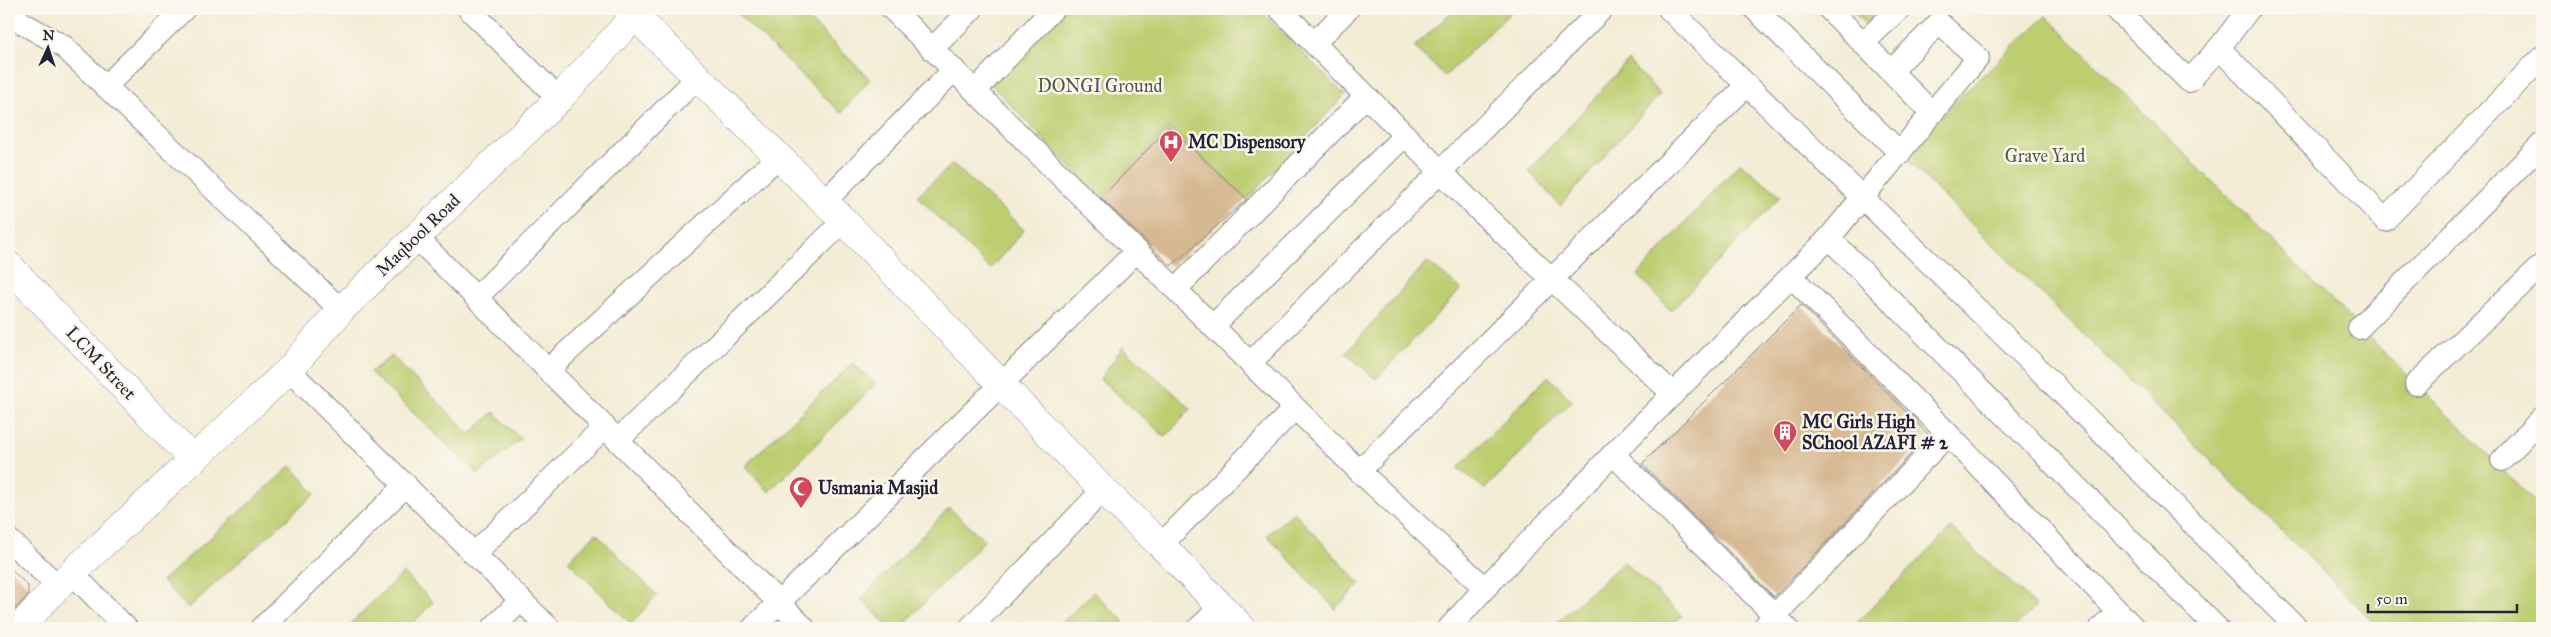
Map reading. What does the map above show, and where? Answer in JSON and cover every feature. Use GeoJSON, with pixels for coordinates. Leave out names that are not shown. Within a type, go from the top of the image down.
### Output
{"type":"FeatureCollection","features":[{"type":"Feature","properties":{"kind":"street"},"geometry":{"type":"LineString","coordinates":[[106,86],[184,9]]}},
{"type":"Feature","properties":{"kind":"street"},"geometry":{"type":"LineString","coordinates":[[469,9],[560,99]]}},
{"type":"Feature","properties":{"kind":"street"},"geometry":{"type":"LineString","coordinates":[[892,9],[1359,471],[1485,588]]}},
{"type":"Feature","properties":{"kind":"street"},"geometry":{"type":"LineString","coordinates":[[932,49],[972,9]]}},
{"type":"Feature","properties":{"kind":"street"},"geometry":{"type":"LineString","coordinates":[[975,91],[1053,9]]}},
{"type":"Feature","properties":{"kind":"street"},"geometry":{"type":"LineString","coordinates":[[1280,9],[1440,171],[1673,394]]}},
{"type":"Feature","properties":{"kind":"street"},"geometry":{"type":"LineString","coordinates":[[1314,43],[1348,9]]}},
{"type":"Feature","properties":{"kind":"street"},"geometry":{"type":"LineString","coordinates":[[1250,363],[1602,9]]}},
{"type":"Feature","properties":{"kind":"street"},"geometry":{"type":"LineString","coordinates":[[1669,9],[1864,197],[2297,628]]}},
{"type":"Feature","properties":{"kind":"street"},"geometry":{"type":"LineString","coordinates":[[1755,9],[1900,153]]}},
{"type":"Feature","properties":{"kind":"street"},"geometry":{"type":"LineString","coordinates":[[1828,9],[1932,113]]}},
{"type":"Feature","properties":{"kind":"street"},"geometry":{"type":"LineString","coordinates":[[1863,43],[1899,9]]}},
{"type":"Feature","properties":{"kind":"street"},"geometry":{"type":"LineString","coordinates":[[2116,9],[2189,81],[2219,48],[2249,9]]}},
{"type":"Feature","properties":{"kind":"street"},"geometry":{"type":"LineString","coordinates":[[635,11],[698,77],[844,221],[1103,490],[1161,544],[1242,628]]}},
{"type":"Feature","properties":{"kind":"street","name":"Maqbool Road"},"geometry":{"type":"LineString","coordinates":[[28,625],[65,580],[288,370],[341,310],[560,99],[635,11]]}},
{"type":"Feature","properties":{"kind":"street"},"geometry":{"type":"LineString","coordinates":[[9,12],[24,24],[63,46],[341,310]]}},
{"type":"Feature","properties":{"kind":"street"},"geometry":{"type":"LineString","coordinates":[[1449,628],[1612,454],[1792,277],[1829,238],[1978,58],[1939,23],[1891,71]]}},
{"type":"Feature","properties":{"kind":"street"},"geometry":{"type":"LineString","coordinates":[[2219,48],[2385,220],[2542,57]]}},
{"type":"Feature","properties":{"kind":"street"},"geometry":{"type":"LineString","coordinates":[[824,202],[954,70]]}},
{"type":"Feature","properties":{"kind":"street"},"geometry":{"type":"LineString","coordinates":[[477,297],[698,77]]}},
{"type":"Feature","properties":{"kind":"street"},"geometry":{"type":"LineString","coordinates":[[1359,471],[1747,85]]}},
{"type":"Feature","properties":{"kind":"street"},"geometry":{"type":"LineString","coordinates":[[1176,289],[1366,96]]}},
{"type":"Feature","properties":{"kind":"street"},"geometry":{"type":"LineString","coordinates":[[1213,326],[1405,135]]}},
{"type":"Feature","properties":{"kind":"street"},"geometry":{"type":"LineString","coordinates":[[2359,328],[2542,144]]}},
{"type":"Feature","properties":{"kind":"street"},"geometry":{"type":"LineString","coordinates":[[548,370],[778,156]]}},
{"type":"Feature","properties":{"kind":"street"},"geometry":{"type":"LineString","coordinates":[[474,554],[611,433],[844,221]]}},
{"type":"Feature","properties":{"kind":"street"},"geometry":{"type":"LineString","coordinates":[[416,237],[804,628]]}},
{"type":"Feature","properties":{"kind":"street"},"geometry":{"type":"LineString","coordinates":[[1829,238],[2217,628]]}},
{"type":"Feature","properties":{"kind":"street"},"geometry":{"type":"LineString","coordinates":[[753,628],[1137,250]]}},
{"type":"Feature","properties":{"kind":"street"},"geometry":{"type":"LineString","coordinates":[[2416,384],[2542,265]]}},
{"type":"Feature","properties":{"kind":"street","name":"LCM Street"},"geometry":{"type":"LineString","coordinates":[[9,266],[193,460]]}},
{"type":"Feature","properties":{"kind":"street"},"geometry":{"type":"LineString","coordinates":[[1792,277],[1948,434],[2134,628]]}},
{"type":"Feature","properties":{"kind":"street"},"geometry":{"type":"LineString","coordinates":[[288,370],[549,628]]}},
{"type":"Feature","properties":{"kind":"street"},"geometry":{"type":"LineString","coordinates":[[1161,544],[1295,408]]}},
{"type":"Feature","properties":{"kind":"street"},"geometry":{"type":"LineString","coordinates":[[2502,460],[2542,418]]}},
{"type":"Feature","properties":{"kind":"street"},"geometry":{"type":"LineString","coordinates":[[1612,454],[1775,624],[1948,434]]}},
{"type":"Feature","properties":{"kind":"street"},"geometry":{"type":"LineString","coordinates":[[262,628],[406,485]]}},
{"type":"Feature","properties":{"kind":"street"},"geometry":{"type":"LineString","coordinates":[[970,628],[1103,490]]}},
{"type":"Feature","properties":{"kind":"street"},"geometry":{"type":"LineString","coordinates":[[9,540],[65,580],[126,628]]}},
{"type":"Feature","properties":{"kind":"street"},"geometry":{"type":"LineString","coordinates":[[494,628],[521,600]]}},
{"type":"Feature","properties":{"kind":"street"},"geometry":{"type":"LineString","coordinates":[[1199,628],[1221,607]]}},
{"type":"Feature","properties":{"kind":"street"},"geometry":{"type":"LineString","coordinates":[[2101,628],[2118,612]]}},
{"type":"Feature","properties":{"kind":"green space"},"geometry":{"type":"Polygon","coordinates":[[[733,9],[798,9],[870,79],[841,113],[733,9]]]}},
{"type":"Feature","properties":{"kind":"green space","name":"DONGI Ground"},"geometry":{"type":"Polygon","coordinates":[[[1061,9],[1259,9],[1345,95],[1247,199],[1169,127],[1100,199],[990,83],[1061,9]]]}},
{"type":"Feature","properties":{"kind":"green space"},"geometry":{"type":"Polygon","coordinates":[[[1455,9],[1514,9],[1445,76],[1414,47],[1455,9]]]}},
{"type":"Feature","properties":{"kind":"green space"},"geometry":{"type":"Polygon","coordinates":[[[1850,9],[1888,9],[1875,32],[1850,9]]]}},
{"type":"Feature","properties":{"kind":"green space","name":"Grave Yard"},"geometry":{"type":"Polygon","coordinates":[[[2046,16],[2542,509],[2542,622],[2536,628],[2380,628],[1900,153],[2046,16]]]}},
{"type":"Feature","properties":{"kind":"green space"},"geometry":{"type":"Polygon","coordinates":[[[1628,61],[1660,94],[1560,206],[1529,171],[1628,61]]]}},
{"type":"Feature","properties":{"kind":"green space"},"geometry":{"type":"Polygon","coordinates":[[[1740,163],[1781,196],[1671,311],[1638,275],[1740,163]]]}},
{"type":"Feature","properties":{"kind":"green space"},"geometry":{"type":"Polygon","coordinates":[[[953,164],[1024,230],[990,269],[917,196],[953,164]]]}},
{"type":"Feature","properties":{"kind":"green space"},"geometry":{"type":"Polygon","coordinates":[[[1427,262],[1461,289],[1376,379],[1346,353],[1427,262]]]}},
{"type":"Feature","properties":{"kind":"green space"},"geometry":{"type":"Polygon","coordinates":[[[1123,347],[1191,409],[1165,437],[1100,379],[1123,347]]]}},
{"type":"Feature","properties":{"kind":"green space"},"geometry":{"type":"Polygon","coordinates":[[[392,356],[470,434],[494,412],[521,439],[478,474],[370,372],[392,356]]]}},
{"type":"Feature","properties":{"kind":"green space"},"geometry":{"type":"Polygon","coordinates":[[[853,363],[875,384],[769,492],[745,466],[853,363]]]}},
{"type":"Feature","properties":{"kind":"green space"},"geometry":{"type":"Polygon","coordinates":[[[1548,376],[1572,401],[1485,489],[1458,468],[1548,376]]]}},
{"type":"Feature","properties":{"kind":"green space"},"geometry":{"type":"Polygon","coordinates":[[[291,466],[315,494],[188,608],[162,581],[291,466]]]}},
{"type":"Feature","properties":{"kind":"green space"},"geometry":{"type":"Polygon","coordinates":[[[949,508],[985,540],[900,628],[890,628],[861,599],[949,508]]]}},
{"type":"Feature","properties":{"kind":"green space"},"geometry":{"type":"Polygon","coordinates":[[[1294,512],[1360,584],[1335,609],[1267,535],[1294,512]]]}},
{"type":"Feature","properties":{"kind":"green space"},"geometry":{"type":"Polygon","coordinates":[[[1951,528],[2036,606],[2014,628],[1863,628],[1857,622],[1951,528]]]}},
{"type":"Feature","properties":{"kind":"green space"},"geometry":{"type":"Polygon","coordinates":[[[596,533],[657,595],[631,624],[568,561],[596,533]]]}},
{"type":"Feature","properties":{"kind":"green space"},"geometry":{"type":"Polygon","coordinates":[[[1624,562],[1682,616],[1668,628],[1551,628],[1624,562]]]}},
{"type":"Feature","properties":{"kind":"green space"},"geometry":{"type":"Polygon","coordinates":[[[403,573],[433,602],[408,628],[346,628],[403,573]]]}},
{"type":"Feature","properties":{"kind":"green space"},"geometry":{"type":"Polygon","coordinates":[[[1093,592],[1124,621],[1117,628],[1057,628],[1093,592]]]}},
{"type":"Feature","properties":{"kind":"building","name":"MC Dispensory"},"geometry":{"type":"Polygon","coordinates":[[[1169,127],[1247,199],[1171,266],[1101,198],[1169,127]]]}},
{"type":"Feature","properties":{"kind":"building","name":"MC Girls High SChool AZAFI # 2"},"geometry":{"type":"Polygon","coordinates":[[[1801,305],[1929,435],[1774,597],[1642,464],[1801,305]]]}},
{"type":"Feature","properties":{"kind":"building"},"geometry":{"type":"Polygon","coordinates":[[[9,567],[28,586],[28,595],[9,616],[9,567]]]}},
{"type":"Feature","properties":{"kind":"place","name":"MC Dispensory"},"geometry":{"type":"Point","coordinates":[1171,163]}},
{"type":"Feature","properties":{"kind":"place","name":"MC Girls High SChool AZAFI # 2"},"geometry":{"type":"Point","coordinates":[1785,453]}},
{"type":"Feature","properties":{"kind":"place","name":"Usmania Masjid"},"geometry":{"type":"Point","coordinates":[801,509]}}]}
